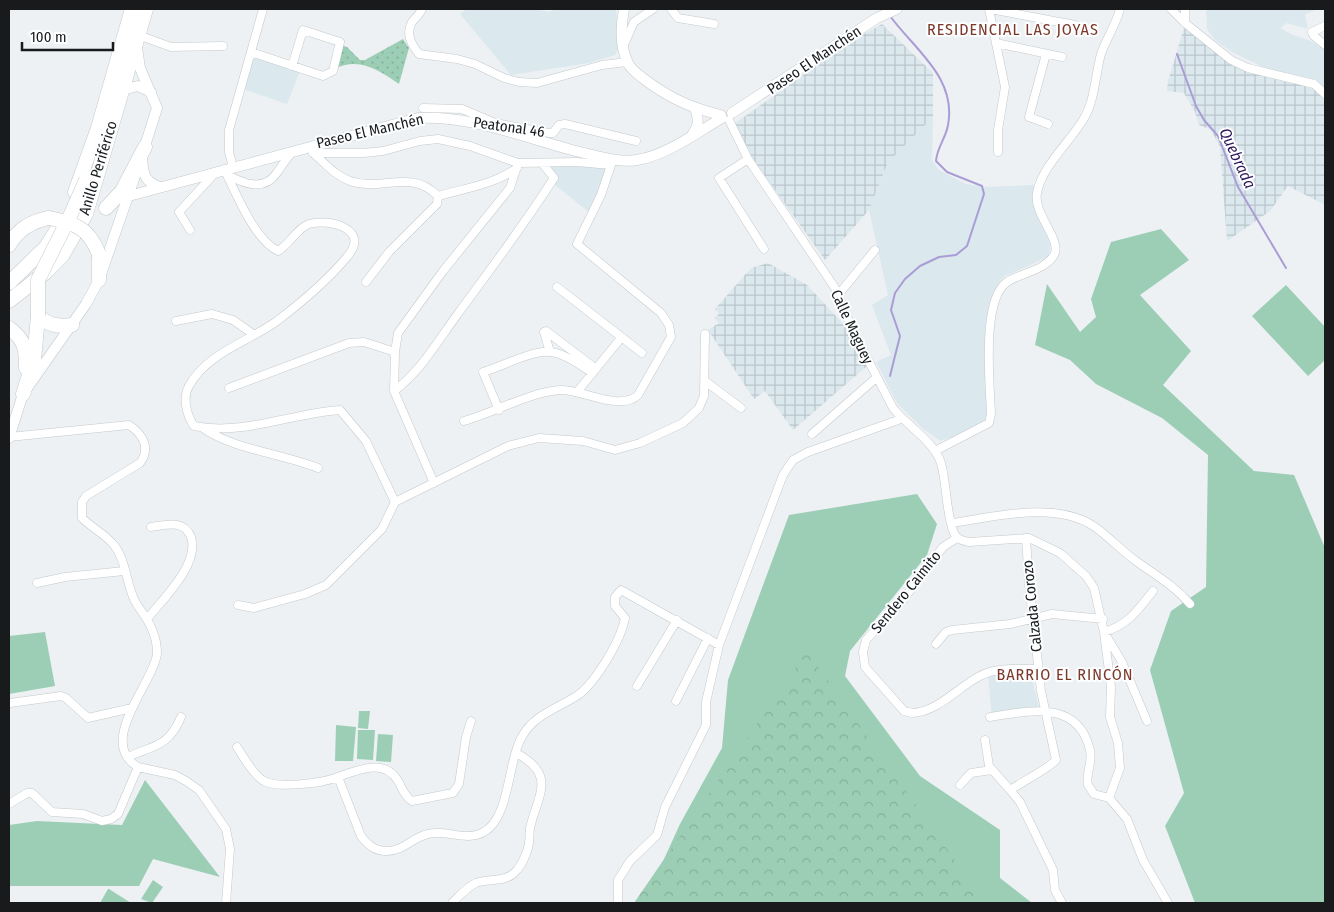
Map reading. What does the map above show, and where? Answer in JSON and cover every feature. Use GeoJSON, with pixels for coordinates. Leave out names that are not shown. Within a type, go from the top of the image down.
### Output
{"type":"FeatureCollection","features":[{"type":"Feature","properties":{"kind":"highway","name":"Anillo Periférico"},"geometry":{"type":"LineString","coordinates":[[9,283],[46,247],[58,228],[76,189],[98,128],[132,9]]}},
{"type":"Feature","properties":{"kind":"highway","name":"Anillo Periférico"},"geometry":{"type":"LineString","coordinates":[[9,301],[46,272],[62,256],[91,202],[146,9]]}},
{"type":"Feature","properties":{"kind":"highway"},"geometry":{"type":"LineString","coordinates":[[23,394],[34,360],[38,316],[38,280],[86,180],[98,128]]}},
{"type":"Feature","properties":{"kind":"highway"},"geometry":{"type":"LineString","coordinates":[[129,196],[101,209],[122,191],[143,152]]}},
{"type":"Feature","properties":{"kind":"highway"},"geometry":{"type":"LineString","coordinates":[[10,243],[30,223],[49,218],[76,224],[87,232],[99,254],[99,280]]}},
{"type":"Feature","properties":{"kind":"highway"},"geometry":{"type":"LineString","coordinates":[[38,316],[52,325],[60,327],[72,325]]}},
{"type":"Feature","properties":{"kind":"highway"},"geometry":{"type":"LineString","coordinates":[[9,328],[22,339],[26,352],[23,394]]}},
{"type":"Feature","properties":{"kind":"street"},"geometry":{"type":"LineString","coordinates":[[190,230],[180,212],[225,171],[229,152],[229,130],[263,9]]}},
{"type":"Feature","properties":{"kind":"street"},"geometry":{"type":"LineString","coordinates":[[422,9],[412,23],[409,34],[410,43],[419,54],[458,59],[518,82],[538,82],[602,65],[627,62]]}},
{"type":"Feature","properties":{"kind":"street"},"geometry":{"type":"LineString","coordinates":[[624,9],[622,25],[624,47],[627,62],[634,72],[662,93],[695,108],[726,116]]}},
{"type":"Feature","properties":{"kind":"street"},"geometry":{"type":"LineString","coordinates":[[624,47],[634,22],[653,9]]}},
{"type":"Feature","properties":{"kind":"street"},"geometry":{"type":"LineString","coordinates":[[671,9],[678,18],[714,24]]}},
{"type":"Feature","properties":{"kind":"street"},"geometry":{"type":"LineString","coordinates":[[998,152],[998,130],[1005,87],[990,9],[1076,25]]}},
{"type":"Feature","properties":{"kind":"street"},"geometry":{"type":"LineString","coordinates":[[935,451],[989,423],[992,414],[990,331],[997,293],[1007,282],[1050,260],[1055,252],[1054,242],[1037,204],[1036,193],[1046,171],[1083,120],[1090,106],[1102,54],[1120,9]]}},
{"type":"Feature","properties":{"kind":"street"},"geometry":{"type":"LineString","coordinates":[[1171,9],[1185,23],[1231,60],[1248,68],[1314,84],[1325,94]]}},
{"type":"Feature","properties":{"kind":"street"},"geometry":{"type":"LineString","coordinates":[[1185,23],[1186,9]]}},
{"type":"Feature","properties":{"kind":"street","name":"Paseo El Manchén"},"geometry":{"type":"LineString","coordinates":[[129,196],[225,171],[300,148],[418,118],[443,117],[465,120],[612,162],[636,160],[657,155],[726,116],[891,12]]}},
{"type":"Feature","properties":{"kind":"street"},"geometry":{"type":"LineString","coordinates":[[1325,26],[1312,32],[1314,36],[1325,44]]}},
{"type":"Feature","properties":{"kind":"street"},"geometry":{"type":"LineString","coordinates":[[251,52],[292,66],[322,76],[333,71],[340,42],[303,30],[292,66]]}},
{"type":"Feature","properties":{"kind":"street"},"geometry":{"type":"LineString","coordinates":[[223,46],[171,47],[137,38],[138,62],[157,108],[156,116],[99,280],[72,325],[23,394],[9,437],[130,425],[142,435],[145,452],[140,463],[86,496],[81,510],[82,518],[89,526],[114,545],[120,554],[133,597],[147,619],[157,646],[156,661],[132,708],[122,744],[128,757],[138,767],[174,775],[199,790],[226,829],[230,849],[226,903]]}},
{"type":"Feature","properties":{"kind":"street"},"geometry":{"type":"LineString","coordinates":[[996,43],[1062,57]]}},
{"type":"Feature","properties":{"kind":"street"},"geometry":{"type":"LineString","coordinates":[[1046,54],[1029,117],[1048,124]]}},
{"type":"Feature","properties":{"kind":"street"},"geometry":{"type":"LineString","coordinates":[[122,90],[138,86],[151,92]]}},
{"type":"Feature","properties":{"kind":"street"},"geometry":{"type":"LineString","coordinates":[[423,108],[462,109],[495,123]]}},
{"type":"Feature","properties":{"kind":"street"},"geometry":{"type":"LineString","coordinates":[[691,136],[698,123],[695,108]]}},
{"type":"Feature","properties":{"kind":"street","name":"Calle Maguey"},"geometry":{"type":"LineString","coordinates":[[726,116],[748,159],[809,246],[838,294],[876,378],[901,419],[935,451],[941,462],[954,533],[958,538]]}},
{"type":"Feature","properties":{"kind":"street","name":"Peatonal 46"},"geometry":{"type":"LineString","coordinates":[[465,120],[495,123],[549,133],[553,133],[559,125],[565,124],[636,141]]}},
{"type":"Feature","properties":{"kind":"street"},"geometry":{"type":"LineString","coordinates":[[225,171],[254,185],[266,183],[300,148],[313,153],[363,153],[383,151],[420,141],[438,139],[470,146],[517,165],[612,162],[601,194],[577,244],[661,313],[669,325],[671,337],[634,399],[622,401],[601,399],[577,392],[559,390],[464,421]]}},
{"type":"Feature","properties":{"kind":"street"},"geometry":{"type":"LineString","coordinates":[[143,152],[145,178],[151,184],[160,188]]}},
{"type":"Feature","properties":{"kind":"street"},"geometry":{"type":"LineString","coordinates":[[313,153],[336,175],[351,181],[376,184],[405,181],[419,182],[438,196],[473,189],[504,177],[517,165]]}},
{"type":"Feature","properties":{"kind":"street"},"geometry":{"type":"LineString","coordinates":[[748,159],[719,178],[764,249]]}},
{"type":"Feature","properties":{"kind":"street"},"geometry":{"type":"LineString","coordinates":[[394,391],[404,383],[435,345],[504,253],[554,178],[542,163]]}},
{"type":"Feature","properties":{"kind":"street"},"geometry":{"type":"LineString","coordinates":[[434,483],[394,391],[395,352],[398,333],[403,324],[510,188],[517,165]]}},
{"type":"Feature","properties":{"kind":"street"},"geometry":{"type":"LineString","coordinates":[[225,171],[254,226],[272,248],[278,251],[307,225],[335,222],[348,229],[353,236],[354,244],[350,254],[328,279],[276,322],[220,355],[188,387],[186,398],[189,420],[194,426],[203,428],[232,442],[318,468]]}},
{"type":"Feature","properties":{"kind":"street"},"geometry":{"type":"LineString","coordinates":[[135,176],[142,189],[149,191]]}},
{"type":"Feature","properties":{"kind":"street"},"geometry":{"type":"LineString","coordinates":[[366,282],[389,252],[437,204],[438,196]]}},
{"type":"Feature","properties":{"kind":"street"},"geometry":{"type":"LineString","coordinates":[[838,294],[876,250]]}},
{"type":"Feature","properties":{"kind":"street"},"geometry":{"type":"LineString","coordinates":[[557,286],[642,353]]}},
{"type":"Feature","properties":{"kind":"street"},"geometry":{"type":"LineString","coordinates":[[176,321],[192,320],[212,314],[233,320],[254,334]]}},
{"type":"Feature","properties":{"kind":"street"},"geometry":{"type":"LineString","coordinates":[[550,352],[546,332],[594,370]]}},
{"type":"Feature","properties":{"kind":"street"},"geometry":{"type":"LineString","coordinates":[[238,605],[254,608],[305,594],[326,585],[382,529],[395,502],[478,460],[527,440],[539,438],[583,441],[615,450],[640,443],[683,423],[699,408],[704,396],[705,334]]}},
{"type":"Feature","properties":{"kind":"street"},"geometry":{"type":"LineString","coordinates":[[577,392],[621,338]]}},
{"type":"Feature","properties":{"kind":"street"},"geometry":{"type":"LineString","coordinates":[[229,388],[259,375],[349,343],[364,342],[395,352]]}},
{"type":"Feature","properties":{"kind":"street"},"geometry":{"type":"LineString","coordinates":[[499,410],[482,372],[539,353],[550,352],[594,370]]}},
{"type":"Feature","properties":{"kind":"street"},"geometry":{"type":"LineString","coordinates":[[812,434],[876,378]]}},
{"type":"Feature","properties":{"kind":"street"},"geometry":{"type":"LineString","coordinates":[[705,382],[741,408]]}},
{"type":"Feature","properties":{"kind":"street"},"geometry":{"type":"LineString","coordinates":[[203,428],[238,426],[340,410],[366,441],[395,502]]}},
{"type":"Feature","properties":{"kind":"street"},"geometry":{"type":"LineString","coordinates":[[618,903],[618,880],[630,861],[657,835],[665,807],[706,725],[706,702],[719,645],[774,492],[793,460],[808,452],[901,419]]}},
{"type":"Feature","properties":{"kind":"street"},"geometry":{"type":"LineString","coordinates":[[952,523],[1035,512],[1073,517],[1095,527],[1136,561],[1178,589],[1190,604]]}},
{"type":"Feature","properties":{"kind":"street"},"geometry":{"type":"LineString","coordinates":[[147,619],[188,566],[192,550],[191,539],[182,526],[174,524],[150,527]]}},
{"type":"Feature","properties":{"kind":"street"},"geometry":{"type":"LineString","coordinates":[[958,538],[969,542],[1026,538],[1060,553],[1086,576],[1098,597],[1111,687],[1110,716],[1118,743],[1120,768],[1109,798]]}},
{"type":"Feature","properties":{"kind":"street","name":"Sendero Caimito"},"geometry":{"type":"LineString","coordinates":[[958,538],[943,547],[902,601],[866,640],[863,662],[868,671],[904,711],[916,713],[957,692],[982,674],[1015,669],[1038,669]]}},
{"type":"Feature","properties":{"kind":"street","name":"Calzada Corozo"},"geometry":{"type":"LineString","coordinates":[[1010,790],[1037,772],[1052,765],[1056,760],[1038,669],[1026,538]]}},
{"type":"Feature","properties":{"kind":"street"},"geometry":{"type":"LineString","coordinates":[[37,583],[65,577],[124,571]]}},
{"type":"Feature","properties":{"kind":"street"},"geometry":{"type":"LineString","coordinates":[[338,777],[361,836],[367,844],[377,850],[388,852],[399,849],[427,834],[445,832],[470,836],[484,832],[494,823],[502,806],[522,735],[537,720],[579,694],[599,672],[622,632],[625,618],[616,606],[618,593],[621,590],[719,645]]}},
{"type":"Feature","properties":{"kind":"street"},"geometry":{"type":"LineString","coordinates":[[1104,632],[1119,628],[1127,622],[1153,592]]}},
{"type":"Feature","properties":{"kind":"street"},"geometry":{"type":"LineString","coordinates":[[936,644],[946,632],[952,630],[1034,620],[1052,614],[1102,619]]}},
{"type":"Feature","properties":{"kind":"street"},"geometry":{"type":"LineString","coordinates":[[637,686],[676,620]]}},
{"type":"Feature","properties":{"kind":"street"},"geometry":{"type":"LineString","coordinates":[[1104,632],[1122,662],[1147,721]]}},
{"type":"Feature","properties":{"kind":"street"},"geometry":{"type":"LineString","coordinates":[[676,701],[708,638]]}},
{"type":"Feature","properties":{"kind":"street"},"geometry":{"type":"LineString","coordinates":[[10,703],[61,696],[88,718],[132,708]]}},
{"type":"Feature","properties":{"kind":"street"},"geometry":{"type":"LineString","coordinates":[[990,717],[1046,711],[1070,716],[1090,748],[1091,767],[1088,784],[1094,794],[1109,798],[1128,819],[1143,860],[1168,903]]}},
{"type":"Feature","properties":{"kind":"street"},"geometry":{"type":"LineString","coordinates":[[128,757],[169,739],[175,732],[181,717]]}},
{"type":"Feature","properties":{"kind":"street"},"geometry":{"type":"LineString","coordinates":[[237,747],[256,774],[266,782],[314,784],[365,768],[386,769],[394,773],[410,800],[414,801],[453,793],[459,784],[466,737],[471,721]]}},
{"type":"Feature","properties":{"kind":"street"},"geometry":{"type":"LineString","coordinates":[[985,740],[987,760],[992,770],[1020,802],[1053,870],[1055,890],[1062,903]]}},
{"type":"Feature","properties":{"kind":"street"},"geometry":{"type":"LineString","coordinates":[[452,903],[476,883],[496,880],[516,872],[525,856],[530,844],[529,830],[542,793],[542,781],[531,761],[516,753]]}},
{"type":"Feature","properties":{"kind":"street"},"geometry":{"type":"LineString","coordinates":[[9,804],[27,793],[32,793],[52,812],[83,814],[102,821],[111,819],[118,814],[138,767]]}},
{"type":"Feature","properties":{"kind":"street"},"geometry":{"type":"LineString","coordinates":[[960,785],[971,773],[992,770]]}},
{"type":"Feature","properties":{"kind":"shaded area"},"geometry":{"type":"Polygon","coordinates":[[[466,9],[537,9],[548,12],[556,9],[616,9],[619,48],[615,55],[589,63],[511,75],[460,14],[466,9]]]}},
{"type":"Feature","properties":{"kind":"shaded area"},"geometry":{"type":"Polygon","coordinates":[[[1206,9],[1318,9],[1305,14],[1308,29],[1287,23],[1280,28],[1311,41],[1325,50],[1325,85],[1323,87],[1317,81],[1263,67],[1232,52],[1216,41],[1207,29],[1206,9]]]}},
{"type":"Feature","properties":{"kind":"shaded area"},"geometry":{"type":"Polygon","coordinates":[[[882,24],[933,73],[933,117],[888,162],[869,210],[825,260],[730,127],[848,43],[882,24]]]}},
{"type":"Feature","properties":{"kind":"shaded area"},"geometry":{"type":"Polygon","coordinates":[[[1184,28],[1233,66],[1277,80],[1312,87],[1325,100],[1325,205],[1288,186],[1270,211],[1227,241],[1220,147],[1211,130],[1199,125],[1195,112],[1184,93],[1167,91],[1168,81],[1184,28]]]}},
{"type":"Feature","properties":{"kind":"shaded area"},"geometry":{"type":"Polygon","coordinates":[[[252,54],[300,71],[287,104],[243,89],[252,54]]]}},
{"type":"Feature","properties":{"kind":"shaded area"},"geometry":{"type":"Polygon","coordinates":[[[933,117],[932,160],[939,170],[966,184],[984,187],[1034,185],[1034,209],[1051,245],[1048,257],[1005,276],[1000,281],[989,305],[985,335],[987,412],[984,421],[956,436],[940,441],[922,428],[897,403],[876,362],[891,355],[872,305],[888,295],[869,210],[888,162],[933,117]]]}},
{"type":"Feature","properties":{"kind":"shaded area"},"geometry":{"type":"Polygon","coordinates":[[[546,165],[607,167],[590,213],[555,185],[557,179],[546,165]]]}},
{"type":"Feature","properties":{"kind":"shaded area"},"geometry":{"type":"Polygon","coordinates":[[[768,263],[807,285],[847,328],[867,366],[793,430],[765,391],[754,399],[708,330],[719,323],[715,318],[719,314],[715,309],[751,268],[768,263]]]}},
{"type":"Feature","properties":{"kind":"shaded area"},"geometry":{"type":"Polygon","coordinates":[[[1030,671],[1040,712],[992,718],[988,675],[1030,671]]]}},
{"type":"Feature","properties":{"kind":"green space"},"geometry":{"type":"Polygon","coordinates":[[[403,39],[409,48],[399,84],[369,67],[353,64],[336,68],[341,45],[347,47],[360,60],[365,60],[403,39]]]}},
{"type":"Feature","properties":{"kind":"green space"},"geometry":{"type":"Polygon","coordinates":[[[1161,229],[1189,260],[1140,295],[1191,351],[1163,385],[1254,471],[1294,475],[1325,548],[1325,903],[1195,903],[1165,826],[1184,793],[1150,670],[1171,611],[1206,587],[1208,455],[1162,418],[1096,384],[1070,360],[1035,345],[1047,284],[1080,332],[1096,317],[1091,299],[1111,242],[1161,229]]]}},
{"type":"Feature","properties":{"kind":"green space"},"geometry":{"type":"Polygon","coordinates":[[[1286,285],[1325,327],[1325,360],[1308,376],[1252,316],[1286,285]]]}},
{"type":"Feature","properties":{"kind":"green space"},"geometry":{"type":"Polygon","coordinates":[[[917,494],[937,524],[927,555],[850,651],[845,676],[920,776],[1000,830],[1000,878],[1032,903],[644,903],[680,824],[722,748],[728,680],[789,515],[917,494]]]}},
{"type":"Feature","properties":{"kind":"green space"},"geometry":{"type":"Polygon","coordinates":[[[45,632],[55,686],[9,694],[9,636],[45,632]]]}},
{"type":"Feature","properties":{"kind":"green space"},"geometry":{"type":"Polygon","coordinates":[[[807,651],[985,903],[634,903],[807,651]]]}},
{"type":"Feature","properties":{"kind":"green space"},"geometry":{"type":"Polygon","coordinates":[[[359,711],[370,711],[368,729],[358,728],[359,711]]]}},
{"type":"Feature","properties":{"kind":"green space"},"geometry":{"type":"Polygon","coordinates":[[[336,725],[356,727],[353,761],[335,761],[336,725]]]}},
{"type":"Feature","properties":{"kind":"green space"},"geometry":{"type":"Polygon","coordinates":[[[358,730],[375,730],[373,760],[357,759],[358,730]]]}},
{"type":"Feature","properties":{"kind":"green space"},"geometry":{"type":"Polygon","coordinates":[[[378,734],[393,735],[391,762],[376,761],[378,734]]]}},
{"type":"Feature","properties":{"kind":"green space"},"geometry":{"type":"Polygon","coordinates":[[[145,780],[220,877],[153,859],[139,886],[9,886],[9,825],[37,821],[122,825],[145,780]]]}},
{"type":"Feature","properties":{"kind":"green space"},"geometry":{"type":"Polygon","coordinates":[[[153,880],[163,887],[152,903],[141,899],[153,880]]]}},
{"type":"Feature","properties":{"kind":"green space"},"geometry":{"type":"Polygon","coordinates":[[[109,889],[131,903],[100,903],[109,889]]]}},
{"type":"Feature","properties":{"kind":"waterway"},"geometry":{"type":"LineString","coordinates":[[890,16],[932,66],[946,93],[949,108],[948,125],[936,161],[947,172],[982,186],[984,194],[967,246],[956,255],[939,257],[920,266],[905,279],[895,293],[891,310],[900,336],[890,376]]}},
{"type":"Feature","properties":{"kind":"waterway","name":"Quebrada"},"geometry":{"type":"LineString","coordinates":[[1177,54],[1196,106],[1204,120],[1218,136],[1238,187],[1286,268]]}},
{"type":"Feature","properties":{"kind":"district","name":"RESIDENCIAL LAS JOYAS"},"geometry":{"type":"Point","coordinates":[1013,29]}},
{"type":"Feature","properties":{"kind":"district","name":"BARRIO EL RINCÓN"},"geometry":{"type":"Point","coordinates":[1065,674]}}]}
